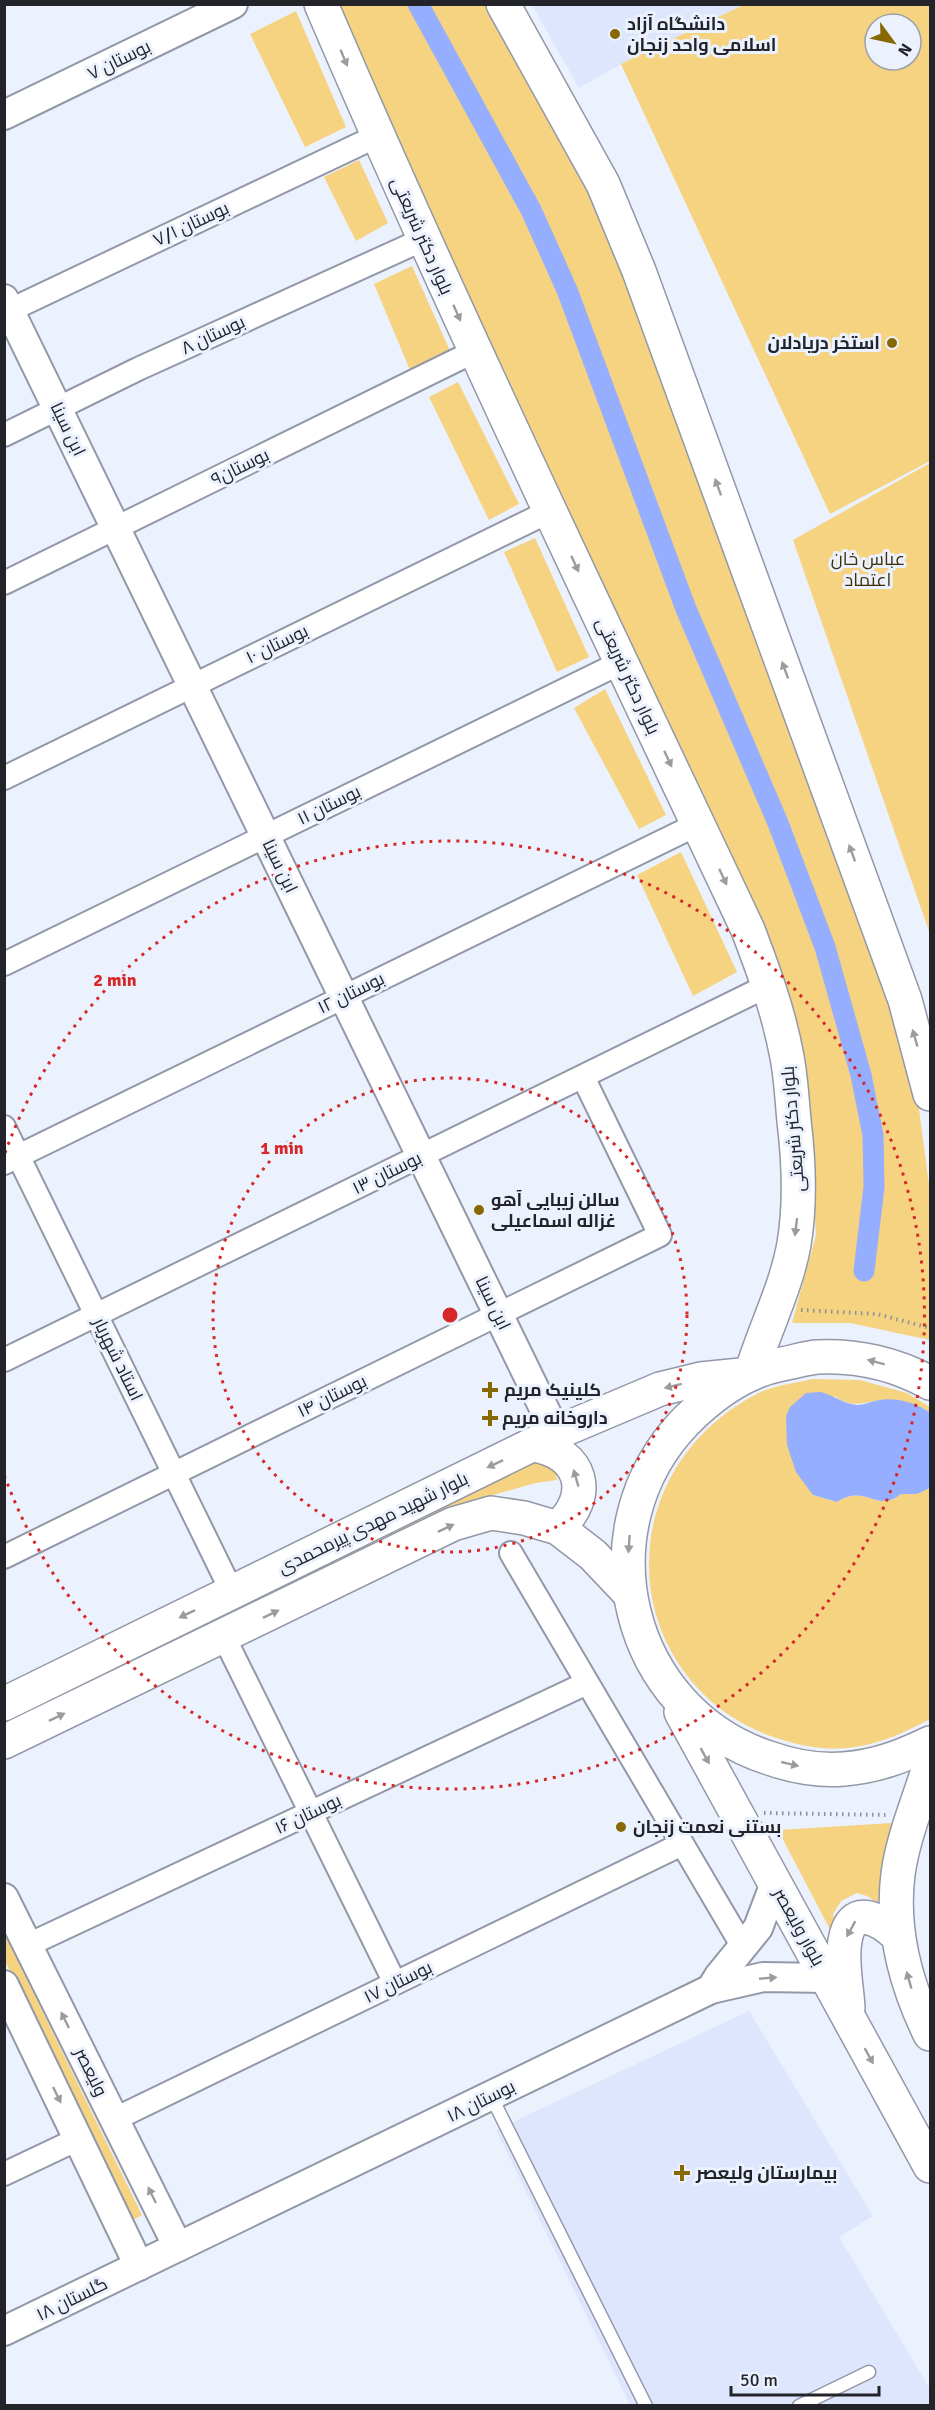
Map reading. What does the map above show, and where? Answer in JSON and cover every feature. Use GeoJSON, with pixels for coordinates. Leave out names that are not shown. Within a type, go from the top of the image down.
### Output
{"type":"FeatureCollection","features":[{"type":"Feature","properties":{"kind":"main road","name":"بلوار دکتر شریعتی"},"geometry":{"type":"LineString","coordinates":[[321,4],[377,136],[475,351],[748,930],[769,985],[788,1058],[799,1162],[799,1203],[794,1244],[786,1276],[760,1343],[752,1374]]}},
{"type":"Feature","properties":{"kind":"main road"},"geometry":{"type":"LineString","coordinates":[[504,4],[603,184],[639,271],[905,999],[930,1094]]}},
{"type":"Feature","properties":{"kind":"main road"},"geometry":{"type":"LineString","coordinates":[[930,1383],[909,1371],[864,1359],[817,1357],[771,1366],[752,1374],[705,1401],[668,1440],[641,1487],[628,1539],[628,1593],[642,1642],[667,1687],[710,1729],[745,1750],[792,1766],[843,1769],[893,1760],[930,1743]]}},
{"type":"Feature","properties":{"kind":"main road","name":"بلوار شهید مهدی پیرمحمدی"},"geometry":{"type":"LineString","coordinates":[[4,1704],[545,1439],[660,1389],[701,1379],[752,1374]]}},
{"type":"Feature","properties":{"kind":"main road"},"geometry":{"type":"LineString","coordinates":[[545,1439],[550,1448],[564,1456],[575,1469],[579,1485],[578,1502],[570,1517],[558,1528],[593,1555],[628,1593]]}},
{"type":"Feature","properties":{"kind":"main road","name":"بلوار شهید مهدی پیرمحمدی"},"geometry":{"type":"LineString","coordinates":[[4,1742],[453,1524],[491,1513],[524,1518],[558,1528]]}},
{"type":"Feature","properties":{"kind":"main road","name":"بلوار ولیعصر"},"geometry":{"type":"LineString","coordinates":[[667,1687],[930,2166]]}},
{"type":"Feature","properties":{"kind":"main road"},"geometry":{"type":"LineString","coordinates":[[930,1764],[898,1872],[897,1935],[911,1988],[930,2034]]}},
{"type":"Feature","properties":{"kind":"main road"},"geometry":{"type":"LineString","coordinates":[[848,2019],[845,1940],[853,1922],[860,1917],[868,1916],[886,1925],[897,1935]]}},
{"type":"Feature","properties":{"kind":"street","name":"بوستان ۷"},"geometry":{"type":"LineString","coordinates":[[4,116],[232,4]]}},
{"type":"Feature","properties":{"kind":"street","name":"بوستان ۷/۱"},"geometry":{"type":"LineString","coordinates":[[6,308],[377,136]]}},
{"type":"Feature","properties":{"kind":"street","name":"بوستان ۸"},"geometry":{"type":"LineString","coordinates":[[4,435],[138,369],[424,239]]}},
{"type":"Feature","properties":{"kind":"street","name":"ابن سینا"},"geometry":{"type":"LineString","coordinates":[[6,308],[58,409],[498,1315],[545,1439]]}},
{"type":"Feature","properties":{"kind":"street","name":"بوستان۹"},"geometry":{"type":"LineString","coordinates":[[4,583],[475,351]]}},
{"type":"Feature","properties":{"kind":"street","name":"بوستان ۱۰"},"geometry":{"type":"LineString","coordinates":[[4,778],[550,511]]}},
{"type":"Feature","properties":{"kind":"street","name":"بوستان ۱۱"},"geometry":{"type":"LineString","coordinates":[[4,964],[622,662]]}},
{"type":"Feature","properties":{"kind":"street","name":"بوستان ۱۲"},"geometry":{"type":"LineString","coordinates":[[12,1160],[698,824]]}},
{"type":"Feature","properties":{"kind":"street","name":"بوستان ۱۳"},"geometry":{"type":"LineString","coordinates":[[4,1360],[769,985]]}},
{"type":"Feature","properties":{"kind":"street","name":"بوستان ۱۴"},"geometry":{"type":"LineString","coordinates":[[4,1557],[660,1235],[583,1077]]}},
{"type":"Feature","properties":{"kind":"street","name":"استاد شهریار"},"geometry":{"type":"LineString","coordinates":[[4,1127],[12,1160],[97,1315],[232,1592]]}},
{"type":"Feature","properties":{"kind":"street"},"geometry":{"type":"LineString","coordinates":[[511,1553],[743,1947]]}},
{"type":"Feature","properties":{"kind":"street"},"geometry":{"type":"LineString","coordinates":[[224,1636],[395,1983]]}},
{"type":"Feature","properties":{"kind":"street","name":"بوستان ۱۶"},"geometry":{"type":"LineString","coordinates":[[28,1945],[587,1683]]}},
{"type":"Feature","properties":{"kind":"street","name":"بوستان ۱۷"},"geometry":{"type":"LineString","coordinates":[[115,2119],[682,1844]]}},
{"type":"Feature","properties":{"kind":"street","name":"بوستان ۱۸"},"geometry":{"type":"LineString","coordinates":[[139,2266],[711,1989],[758,1928],[775,1883]]}},
{"type":"Feature","properties":{"kind":"street","name":"ولیعصر"},"geometry":{"type":"LineString","coordinates":[[4,1898],[178,2247]]}},
{"type":"Feature","properties":{"kind":"street"},"geometry":{"type":"LineString","coordinates":[[711,1989],[763,1977],[827,1978]]}},
{"type":"Feature","properties":{"kind":"street"},"geometry":{"type":"LineString","coordinates":[[4,1985],[139,2266]]}},
{"type":"Feature","properties":{"kind":"street"},"geometry":{"type":"LineString","coordinates":[[4,2174],[78,2139]]}},
{"type":"Feature","properties":{"kind":"street","name":"گلستان ۱۸"},"geometry":{"type":"LineString","coordinates":[[4,2331],[139,2266]]}},
{"type":"Feature","properties":{"kind":"lane"},"geometry":{"type":"LineString","coordinates":[[491,2096],[646,2406]]}},
{"type":"Feature","properties":{"kind":"lane"},"geometry":{"type":"LineString","coordinates":[[799,2406],[869,2372]]}},
{"type":"Feature","properties":{"kind":"path"},"geometry":{"type":"LineString","coordinates":[[775,1308],[877,1314],[930,1328]]}},
{"type":"Feature","properties":{"kind":"path"},"geometry":{"type":"LineString","coordinates":[[682,1844],[736,1812],[913,1816]]}},
{"type":"Feature","properties":{"kind":"shaded area","name":"دانشگاه آزاد اسلامی واحد زنجان"},"geometry":{"type":"Polygon","coordinates":[[[532,5],[743,5],[621,64],[579,88],[532,5]]]}},
{"type":"Feature","properties":{"kind":"shaded area","name":"بیمارستان ولیعصر"},"geometry":{"type":"Polygon","coordinates":[[[749,2011],[873,2216],[839,2237],[930,2389],[930,2405],[630,2405],[496,2130],[749,2011]]]}},
{"type":"Feature","properties":{"kind":"green space"},"geometry":{"type":"Polygon","coordinates":[[[332,5],[486,5],[585,174],[667,383],[893,1010],[917,1094],[930,1192],[930,1340],[850,1323],[792,1323],[816,1235],[809,1126],[677,751],[332,5]]]}},
{"type":"Feature","properties":{"kind":"green space"},"geometry":{"type":"Polygon","coordinates":[[[743,5],[930,5],[930,461],[830,514],[621,64],[743,5]]]}},
{"type":"Feature","properties":{"kind":"green space"},"geometry":{"type":"Polygon","coordinates":[[[296,11],[346,127],[305,147],[250,34],[296,11]]]}},
{"type":"Feature","properties":{"kind":"green space"},"geometry":{"type":"Polygon","coordinates":[[[359,160],[388,223],[356,241],[324,177],[359,160]]]}},
{"type":"Feature","properties":{"kind":"green space"},"geometry":{"type":"Polygon","coordinates":[[[412,266],[451,353],[410,370],[374,284],[412,266]]]}},
{"type":"Feature","properties":{"kind":"green space"},"geometry":{"type":"Polygon","coordinates":[[[458,382],[519,504],[489,520],[429,397],[458,382]]]}},
{"type":"Feature","properties":{"kind":"green space","name":"عباس خان اعتماد"},"geometry":{"type":"Polygon","coordinates":[[[930,463],[930,934],[793,540],[930,463]]]}},
{"type":"Feature","properties":{"kind":"green space"},"geometry":{"type":"Polygon","coordinates":[[[535,538],[589,657],[557,672],[504,552],[535,538]]]}},
{"type":"Feature","properties":{"kind":"green space"},"geometry":{"type":"Polygon","coordinates":[[[605,689],[666,815],[639,829],[574,708],[605,689]]]}},
{"type":"Feature","properties":{"kind":"green space"},"geometry":{"type":"Polygon","coordinates":[[[681,852],[737,972],[693,996],[637,875],[681,852]]]}},
{"type":"Feature","properties":{"kind":"green space"},"geometry":{"type":"Polygon","coordinates":[[[812,1379],[860,1380],[907,1393],[930,1407],[930,1413],[904,1402],[882,1400],[854,1404],[834,1396],[813,1495],[837,1502],[856,1496],[885,1501],[901,1494],[917,1494],[930,1488],[930,1719],[884,1740],[837,1749],[800,1745],[783,1740],[742,1723],[708,1698],[681,1667],[662,1631],[651,1591],[650,1550],[658,1508],[676,1468],[693,1444],[737,1405],[763,1391],[812,1379]]]}},
{"type":"Feature","properties":{"kind":"green space"},"geometry":{"type":"Polygon","coordinates":[[[536,1462],[556,1471],[557,1480],[536,1483],[467,1502],[5,1725],[5,1718],[536,1462]]]}},
{"type":"Feature","properties":{"kind":"green space"},"geometry":{"type":"Polygon","coordinates":[[[892,1823],[878,1903],[857,1893],[841,1901],[833,1914],[836,1941],[778,1830],[892,1823]]]}},
{"type":"Feature","properties":{"kind":"green space"},"geometry":{"type":"Polygon","coordinates":[[[4,1933],[142,2215],[133,2220],[5,1961],[4,1933]]]}},
{"type":"Feature","properties":{"kind":"water"},"geometry":{"type":"Polygon","coordinates":[[[821,1392],[857,1405],[889,1399],[904,1401],[930,1413],[930,1488],[917,1494],[901,1494],[885,1501],[856,1496],[837,1502],[813,1495],[796,1472],[787,1445],[786,1416],[790,1407],[806,1393],[821,1392]]]}},
{"type":"Feature","properties":{"kind":"waterway"},"geometry":{"type":"LineString","coordinates":[[418,4],[531,210],[567,290],[686,609],[778,823],[825,947],[861,1075],[873,1135],[874,1187],[864,1271]]}},
{"type":"Feature","properties":{"kind":"place","name":"دانشگاه آزاد اسلامی واحد زنجان"},"geometry":{"type":"Point","coordinates":[615,34]}},
{"type":"Feature","properties":{"kind":"place","name":"استخر دریادلان"},"geometry":{"type":"Point","coordinates":[892,343]}},
{"type":"Feature","properties":{"kind":"place","name":"سالن زیبایی آهو غزاله اسماعیلی"},"geometry":{"type":"Point","coordinates":[479,1210]}},
{"type":"Feature","properties":{"kind":"place","name":"کلینیک مریم"},"geometry":{"type":"Point","coordinates":[490,1390]}},
{"type":"Feature","properties":{"kind":"place","name":"داروخانه مریم"},"geometry":{"type":"Point","coordinates":[490,1418]}},
{"type":"Feature","properties":{"kind":"place","name":"بستنی نعمت زنجان"},"geometry":{"type":"Point","coordinates":[621,1827]}},
{"type":"Feature","properties":{"kind":"place","name":"بیمارستان ولیعصر"},"geometry":{"type":"Point","coordinates":[682,2173]}}]}
